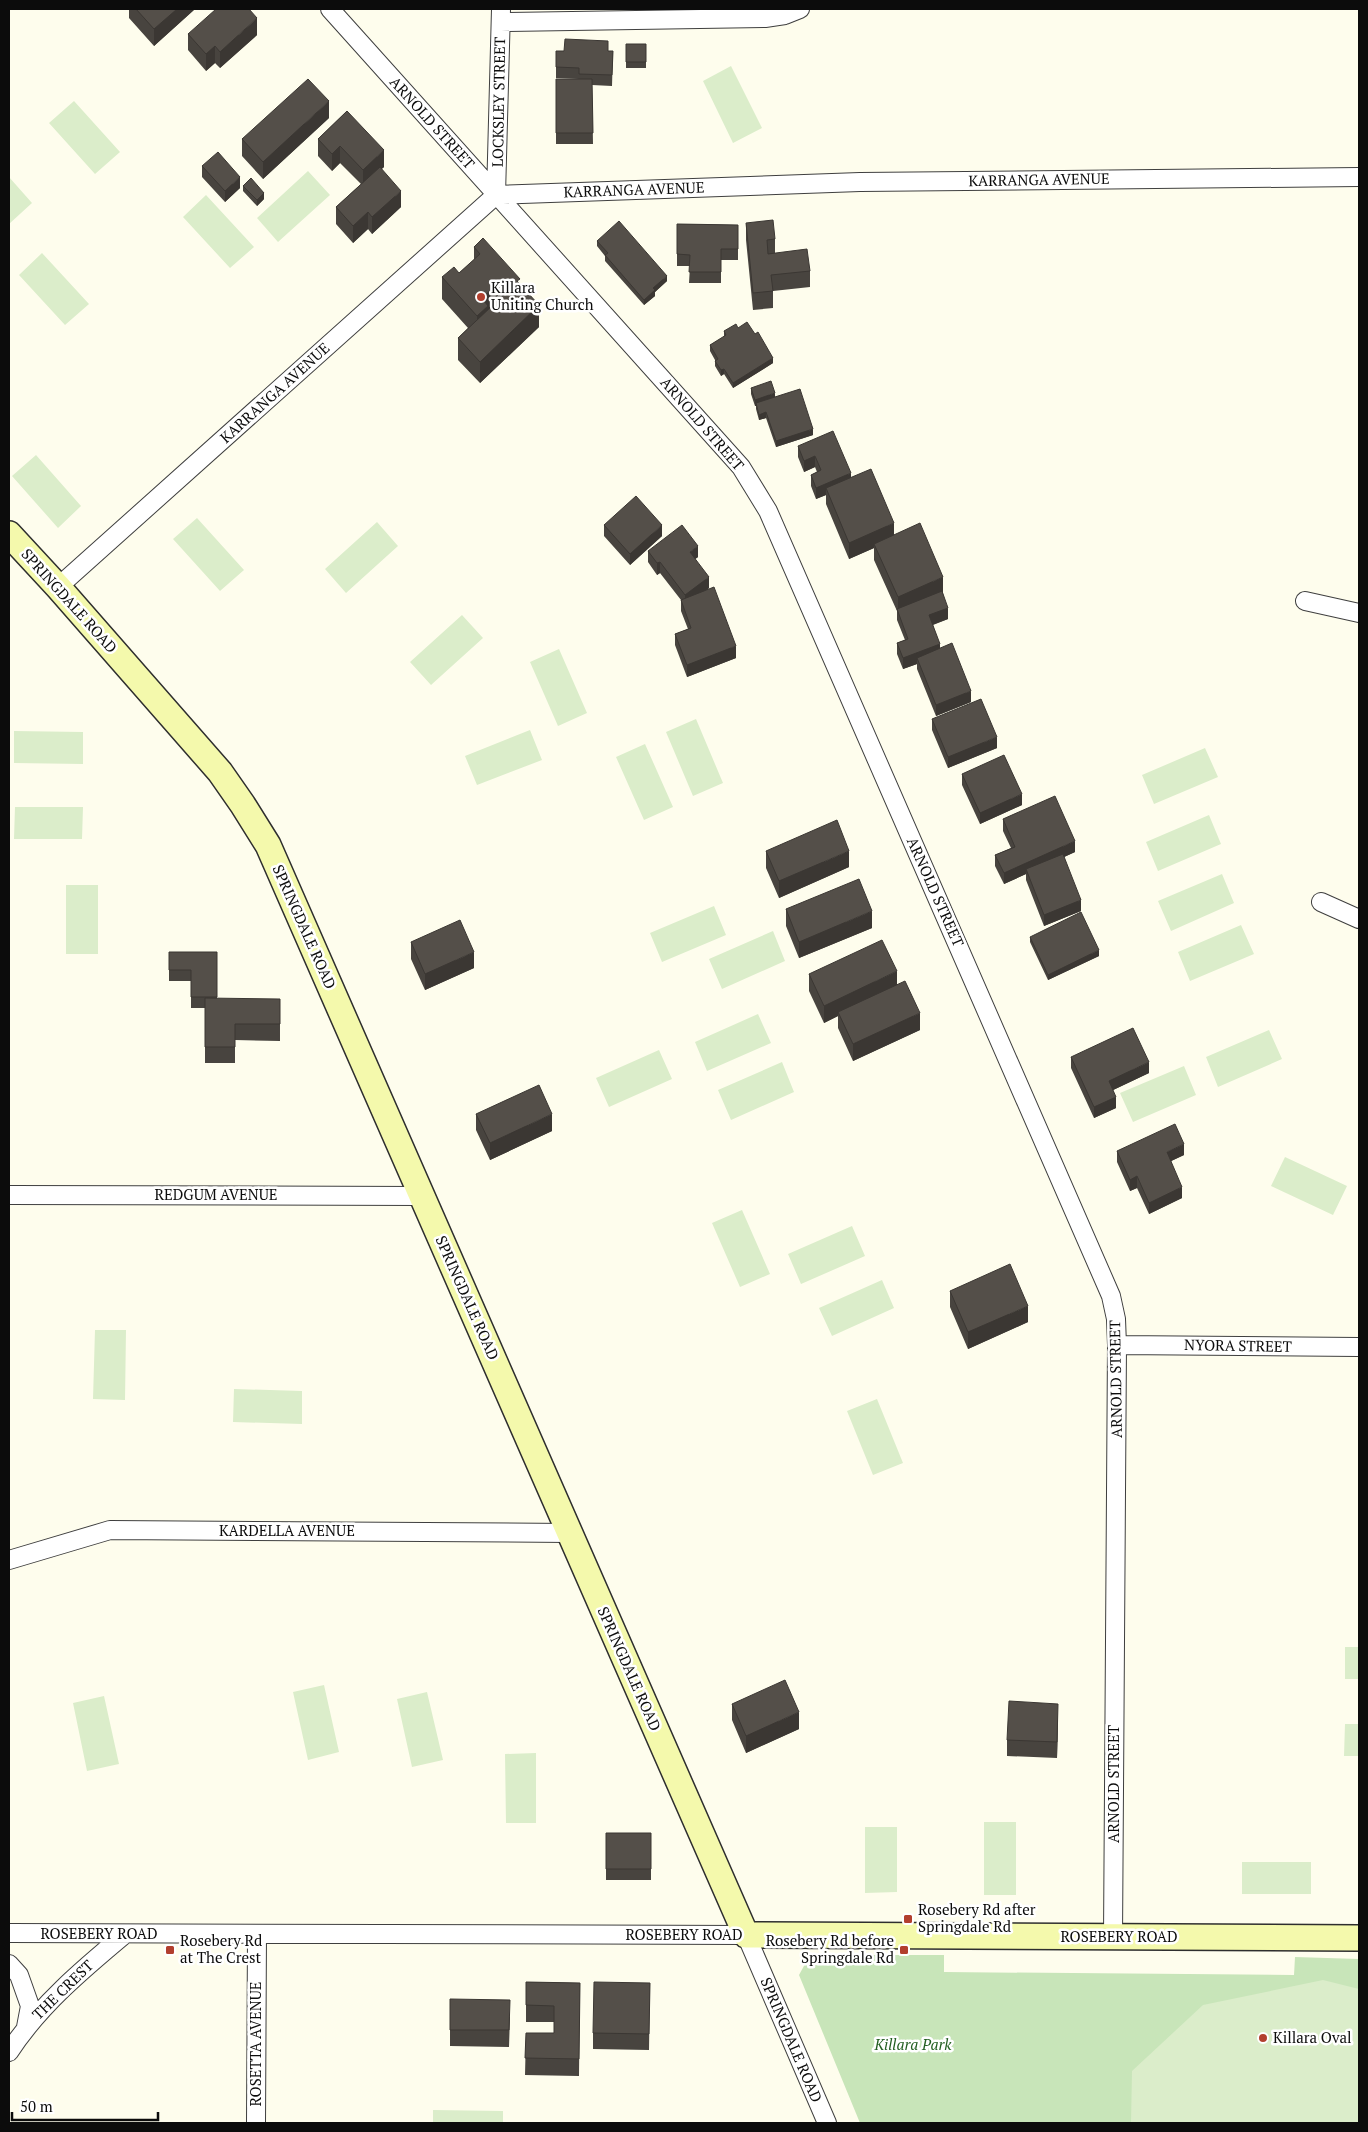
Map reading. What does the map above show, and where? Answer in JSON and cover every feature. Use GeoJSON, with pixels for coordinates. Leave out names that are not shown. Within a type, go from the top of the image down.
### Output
{"type":"FeatureCollection","features":[{"type":"Feature","properties":{"kind":"main road","name":"SPRINGDALE ROAD"},"geometry":{"type":"LineString","coordinates":[[9,534],[58,587],[220,772],[268,845],[746,1936]]}},
{"type":"Feature","properties":{"kind":"main road","name":"ROSEBERY ROAD"},"geometry":{"type":"LineString","coordinates":[[746,1936],[1359,1938]]}},
{"type":"Feature","properties":{"kind":"street","name":"ARNOLD STREET"},"geometry":{"type":"LineString","coordinates":[[330,9],[741,467],[768,511],[1111,1296],[1116,1318],[1117,1345],[1113,1937]]}},
{"type":"Feature","properties":{"kind":"street"},"geometry":{"type":"LineString","coordinates":[[501,15],[765,18],[785,15],[800,9]]}},
{"type":"Feature","properties":{"kind":"street","name":"LOCKSLEY STREET"},"geometry":{"type":"LineString","coordinates":[[496,195],[501,15]]}},
{"type":"Feature","properties":{"kind":"street","name":"KARRANGA AVENUE"},"geometry":{"type":"LineString","coordinates":[[58,587],[496,195],[860,182],[1359,177]]}},
{"type":"Feature","properties":{"kind":"street"},"geometry":{"type":"LineString","coordinates":[[1305,601],[1359,613]]}},
{"type":"Feature","properties":{"kind":"street"},"geometry":{"type":"LineString","coordinates":[[1320,902],[1359,919]]}},
{"type":"Feature","properties":{"kind":"street","name":"REDGUM AVENUE"},"geometry":{"type":"LineString","coordinates":[[9,1195],[422,1196]]}},
{"type":"Feature","properties":{"kind":"street","name":"NYORA STREET"},"geometry":{"type":"LineString","coordinates":[[1117,1345],[1359,1347]]}},
{"type":"Feature","properties":{"kind":"street","name":"KARDELLA AVENUE"},"geometry":{"type":"LineString","coordinates":[[9,1560],[110,1530],[570,1533]]}},
{"type":"Feature","properties":{"kind":"street","name":"ROSEBERY ROAD"},"geometry":{"type":"LineString","coordinates":[[9,1933],[746,1936]]}},
{"type":"Feature","properties":{"kind":"street","name":"THE CREST"},"geometry":{"type":"LineString","coordinates":[[9,2052],[26,2027],[86,1966],[125,1934]]}},
{"type":"Feature","properties":{"kind":"street","name":"ROSETTA AVENUE"},"geometry":{"type":"LineString","coordinates":[[256,2123],[257,1934]]}},
{"type":"Feature","properties":{"kind":"street","name":"SPRINGDALE ROAD"},"geometry":{"type":"LineString","coordinates":[[746,1936],[826,2123]]}},
{"type":"Feature","properties":{"kind":"street"},"geometry":{"type":"LineString","coordinates":[[9,1964],[19,1975],[30,2006],[26,2027]]}},
{"type":"Feature","properties":{"kind":"green space"},"geometry":{"type":"Polygon","coordinates":[[[731,66],[762,128],[733,143],[703,81],[731,66]]]}},
{"type":"Feature","properties":{"kind":"green space"},"geometry":{"type":"Polygon","coordinates":[[[74,101],[120,152],[95,174],[49,123],[74,101]]]}},
{"type":"Feature","properties":{"kind":"green space"},"geometry":{"type":"Polygon","coordinates":[[[308,171],[330,195],[278,242],[257,218],[308,171]]]}},
{"type":"Feature","properties":{"kind":"green space"},"geometry":{"type":"Polygon","coordinates":[[[9,177],[32,203],[9,224],[9,177]]]}},
{"type":"Feature","properties":{"kind":"green space"},"geometry":{"type":"Polygon","coordinates":[[[206,195],[254,247],[230,268],[183,217],[206,195]]]}},
{"type":"Feature","properties":{"kind":"green space"},"geometry":{"type":"Polygon","coordinates":[[[42,253],[89,304],[65,325],[19,275],[42,253]]]}},
{"type":"Feature","properties":{"kind":"green space"},"geometry":{"type":"Polygon","coordinates":[[[36,455],[81,506],[58,528],[12,476],[36,455]]]}},
{"type":"Feature","properties":{"kind":"green space"},"geometry":{"type":"Polygon","coordinates":[[[197,518],[244,570],[220,591],[173,539],[197,518]]]}},
{"type":"Feature","properties":{"kind":"green space"},"geometry":{"type":"Polygon","coordinates":[[[377,522],[398,546],[346,593],[325,569],[377,522]]]}},
{"type":"Feature","properties":{"kind":"green space"},"geometry":{"type":"Polygon","coordinates":[[[462,615],[483,638],[431,685],[410,662],[462,615]]]}},
{"type":"Feature","properties":{"kind":"green space"},"geometry":{"type":"Polygon","coordinates":[[[559,649],[587,713],[558,726],[530,662],[559,649]]]}},
{"type":"Feature","properties":{"kind":"green space"},"geometry":{"type":"Polygon","coordinates":[[[696,719],[723,783],[693,796],[666,732],[696,719]]]}},
{"type":"Feature","properties":{"kind":"green space"},"geometry":{"type":"Polygon","coordinates":[[[530,730],[542,760],[477,785],[465,756],[530,730]]]}},
{"type":"Feature","properties":{"kind":"green space"},"geometry":{"type":"Polygon","coordinates":[[[14,731],[83,732],[83,764],[14,763],[14,731]]]}},
{"type":"Feature","properties":{"kind":"green space"},"geometry":{"type":"Polygon","coordinates":[[[645,744],[673,807],[644,820],[616,757],[645,744]]]}},
{"type":"Feature","properties":{"kind":"green space"},"geometry":{"type":"Polygon","coordinates":[[[1205,748],[1218,777],[1154,804],[1142,775],[1205,748]]]}},
{"type":"Feature","properties":{"kind":"green space"},"geometry":{"type":"Polygon","coordinates":[[[15,807],[83,807],[82,839],[14,839],[15,807]]]}},
{"type":"Feature","properties":{"kind":"green space"},"geometry":{"type":"Polygon","coordinates":[[[1209,815],[1221,844],[1158,871],[1146,842],[1209,815]]]}},
{"type":"Feature","properties":{"kind":"green space"},"geometry":{"type":"Polygon","coordinates":[[[1222,874],[1234,903],[1171,931],[1158,901],[1222,874]]]}},
{"type":"Feature","properties":{"kind":"green space"},"geometry":{"type":"Polygon","coordinates":[[[66,885],[98,885],[98,954],[66,954],[66,885]]]}},
{"type":"Feature","properties":{"kind":"green space"},"geometry":{"type":"Polygon","coordinates":[[[714,906],[726,935],[662,962],[650,933],[714,906]]]}},
{"type":"Feature","properties":{"kind":"green space"},"geometry":{"type":"Polygon","coordinates":[[[1241,925],[1254,954],[1190,981],[1178,952],[1241,925]]]}},
{"type":"Feature","properties":{"kind":"green space"},"geometry":{"type":"Polygon","coordinates":[[[773,931],[785,961],[722,989],[709,959],[773,931]]]}},
{"type":"Feature","properties":{"kind":"green space"},"geometry":{"type":"Polygon","coordinates":[[[758,1014],[771,1043],[707,1071],[695,1042],[758,1014]]]}},
{"type":"Feature","properties":{"kind":"green space"},"geometry":{"type":"Polygon","coordinates":[[[1269,1030],[1282,1059],[1218,1087],[1206,1057],[1269,1030]]]}},
{"type":"Feature","properties":{"kind":"green space"},"geometry":{"type":"Polygon","coordinates":[[[659,1050],[672,1079],[609,1107],[596,1078],[659,1050]]]}},
{"type":"Feature","properties":{"kind":"green space"},"geometry":{"type":"Polygon","coordinates":[[[782,1062],[794,1092],[731,1120],[718,1090],[782,1062]]]}},
{"type":"Feature","properties":{"kind":"green space"},"geometry":{"type":"Polygon","coordinates":[[[1184,1066],[1196,1095],[1133,1122],[1120,1093],[1184,1066]]]}},
{"type":"Feature","properties":{"kind":"green space"},"geometry":{"type":"Polygon","coordinates":[[[1285,1157],[1347,1186],[1333,1215],[1271,1186],[1285,1157]]]}},
{"type":"Feature","properties":{"kind":"green space"},"geometry":{"type":"Polygon","coordinates":[[[742,1210],[770,1274],[740,1287],[712,1223],[742,1210]]]}},
{"type":"Feature","properties":{"kind":"green space"},"geometry":{"type":"Polygon","coordinates":[[[852,1226],[865,1256],[801,1284],[788,1254],[852,1226]]]}},
{"type":"Feature","properties":{"kind":"green space"},"geometry":{"type":"Polygon","coordinates":[[[882,1280],[894,1308],[832,1336],[819,1308],[882,1280]]]}},
{"type":"Feature","properties":{"kind":"green space"},"geometry":{"type":"Polygon","coordinates":[[[95,1330],[126,1330],[125,1400],[93,1399],[95,1330]]]}},
{"type":"Feature","properties":{"kind":"green space"},"geometry":{"type":"Polygon","coordinates":[[[234,1389],[302,1391],[302,1424],[233,1422],[234,1389]]]}},
{"type":"Feature","properties":{"kind":"green space"},"geometry":{"type":"Polygon","coordinates":[[[877,1399],[903,1463],[873,1475],[847,1411],[877,1399]]]}},
{"type":"Feature","properties":{"kind":"green space"},"geometry":{"type":"Polygon","coordinates":[[[1345,1647],[1359,1647],[1359,1679],[1345,1679],[1345,1647]]]}},
{"type":"Feature","properties":{"kind":"green space"},"geometry":{"type":"Polygon","coordinates":[[[324,1685],[339,1752],[308,1760],[293,1692],[324,1685]]]}},
{"type":"Feature","properties":{"kind":"green space"},"geometry":{"type":"Polygon","coordinates":[[[427,1692],[443,1760],[412,1767],[397,1699],[427,1692]]]}},
{"type":"Feature","properties":{"kind":"green space"},"geometry":{"type":"Polygon","coordinates":[[[104,1696],[119,1764],[87,1771],[73,1703],[104,1696]]]}},
{"type":"Feature","properties":{"kind":"green space"},"geometry":{"type":"Polygon","coordinates":[[[1345,1724],[1359,1724],[1359,1756],[1344,1756],[1345,1724]]]}},
{"type":"Feature","properties":{"kind":"green space"},"geometry":{"type":"Polygon","coordinates":[[[536,1753],[536,1823],[506,1823],[505,1754],[536,1753]]]}},
{"type":"Feature","properties":{"kind":"green space"},"geometry":{"type":"Polygon","coordinates":[[[984,1822],[1016,1822],[1016,1895],[984,1895],[984,1822]]]}},
{"type":"Feature","properties":{"kind":"green space"},"geometry":{"type":"Polygon","coordinates":[[[865,1827],[897,1827],[897,1892],[865,1893],[865,1827]]]}},
{"type":"Feature","properties":{"kind":"green space"},"geometry":{"type":"Polygon","coordinates":[[[1242,1862],[1311,1862],[1311,1894],[1242,1894],[1242,1862]]]}},
{"type":"Feature","properties":{"kind":"green space","name":"Killara Park"},"geometry":{"type":"Polygon","coordinates":[[[810,1955],[944,1955],[944,1972],[1294,1975],[1295,1957],[1359,1959],[1359,2123],[860,2123],[799,1975],[810,1955]]]}},
{"type":"Feature","properties":{"kind":"green space","name":"Killara Oval"},"geometry":{"type":"Polygon","coordinates":[[[1323,1980],[1359,1989],[1359,2123],[1131,2123],[1132,2071],[1203,2005],[1323,1980]]]}},
{"type":"Feature","properties":{"kind":"green space"},"geometry":{"type":"Polygon","coordinates":[[[433,2110],[503,2111],[503,2123],[433,2123],[433,2110]]]}},
{"type":"Feature","properties":{"kind":"building"},"geometry":{"type":"Polygon","coordinates":[[[136,9],[177,9],[154,29],[136,9]]]}},
{"type":"Feature","properties":{"kind":"building"},"geometry":{"type":"Polygon","coordinates":[[[216,9],[249,9],[257,18],[220,52],[215,46],[206,54],[188,34],[216,9]]]}},
{"type":"Feature","properties":{"kind":"building"},"geometry":{"type":"Polygon","coordinates":[[[565,39],[608,41],[608,51],[613,51],[612,75],[579,74],[579,68],[556,67],[556,51],[564,51],[565,39]]]}},
{"type":"Feature","properties":{"kind":"building"},"geometry":{"type":"Polygon","coordinates":[[[626,44],[646,44],[646,62],[626,62],[626,44]]]}},
{"type":"Feature","properties":{"kind":"building"},"geometry":{"type":"Polygon","coordinates":[[[308,79],[329,101],[263,162],[242,139],[308,79]]]}},
{"type":"Feature","properties":{"kind":"building"},"geometry":{"type":"Polygon","coordinates":[[[556,79],[592,79],[593,133],[556,133],[556,79]]]}},
{"type":"Feature","properties":{"kind":"building"},"geometry":{"type":"Polygon","coordinates":[[[347,111],[384,150],[363,170],[340,146],[332,154],[318,139],[347,111]]]}},
{"type":"Feature","properties":{"kind":"building"},"geometry":{"type":"Polygon","coordinates":[[[218,152],[240,177],[225,191],[202,166],[218,152]]]}},
{"type":"Feature","properties":{"kind":"building"},"geometry":{"type":"Polygon","coordinates":[[[380,167],[401,191],[372,217],[368,212],[353,226],[336,207],[380,167]]]}},
{"type":"Feature","properties":{"kind":"building"},"geometry":{"type":"Polygon","coordinates":[[[251,178],[264,193],[257,200],[243,186],[251,178]]]}},
{"type":"Feature","properties":{"kind":"building"},"geometry":{"type":"Polygon","coordinates":[[[773,220],[775,239],[767,240],[768,254],[807,249],[810,271],[771,275],[773,291],[753,293],[746,223],[773,220]]]}},
{"type":"Feature","properties":{"kind":"building"},"geometry":{"type":"Polygon","coordinates":[[[619,221],[667,276],[653,288],[655,290],[644,300],[605,255],[608,253],[597,241],[619,221]]]}},
{"type":"Feature","properties":{"kind":"building"},"geometry":{"type":"Polygon","coordinates":[[[677,224],[738,225],[738,249],[721,249],[721,272],[689,272],[690,255],[677,254],[677,224]]]}},
{"type":"Feature","properties":{"kind":"building"},"geometry":{"type":"Polygon","coordinates":[[[483,238],[520,279],[517,281],[539,305],[480,362],[458,338],[511,288],[503,279],[482,298],[488,306],[477,316],[442,277],[454,267],[459,273],[480,254],[474,247],[483,238]]]}},
{"type":"Feature","properties":{"kind":"building"},"geometry":{"type":"Polygon","coordinates":[[[747,322],[755,334],[758,332],[773,358],[733,383],[724,369],[721,370],[715,361],[718,359],[710,345],[726,335],[724,331],[736,324],[738,328],[747,322]]]}},
{"type":"Feature","properties":{"kind":"building"},"geometry":{"type":"Polygon","coordinates":[[[771,381],[775,393],[755,400],[751,388],[771,381]]]}},
{"type":"Feature","properties":{"kind":"building"},"geometry":{"type":"Polygon","coordinates":[[[800,389],[813,429],[776,441],[766,412],[759,415],[756,403],[800,389]]]}},
{"type":"Feature","properties":{"kind":"building"},"geometry":{"type":"Polygon","coordinates":[[[833,431],[851,473],[816,488],[811,475],[821,470],[815,456],[804,461],[798,446],[833,431]]]}},
{"type":"Feature","properties":{"kind":"building"},"geometry":{"type":"Polygon","coordinates":[[[871,469],[894,523],[849,543],[826,488],[871,469]]]}},
{"type":"Feature","properties":{"kind":"building"},"geometry":{"type":"Polygon","coordinates":[[[636,496],[662,525],[630,554],[604,525],[636,496]]]}},
{"type":"Feature","properties":{"kind":"building"},"geometry":{"type":"Polygon","coordinates":[[[920,523],[943,577],[898,597],[874,544],[920,523]]]}},
{"type":"Feature","properties":{"kind":"building"},"geometry":{"type":"Polygon","coordinates":[[[682,525],[698,546],[690,552],[709,577],[685,595],[660,562],[657,563],[648,551],[682,525]]]}},
{"type":"Feature","properties":{"kind":"building"},"geometry":{"type":"Polygon","coordinates":[[[714,587],[736,646],[687,665],[675,634],[691,628],[681,600],[714,587]]]}},
{"type":"Feature","properties":{"kind":"building"},"geometry":{"type":"Polygon","coordinates":[[[942,591],[948,608],[929,615],[940,644],[903,658],[897,643],[908,639],[897,609],[942,591]]]}},
{"type":"Feature","properties":{"kind":"building"},"geometry":{"type":"Polygon","coordinates":[[[952,643],[971,691],[936,705],[917,658],[952,643]]]}},
{"type":"Feature","properties":{"kind":"building"},"geometry":{"type":"Polygon","coordinates":[[[981,699],[997,737],[948,757],[932,719],[981,699]]]}},
{"type":"Feature","properties":{"kind":"building"},"geometry":{"type":"Polygon","coordinates":[[[1004,755],[1022,794],[980,813],[962,774],[1004,755]]]}},
{"type":"Feature","properties":{"kind":"building"},"geometry":{"type":"Polygon","coordinates":[[[1055,796],[1075,841],[1004,873],[995,855],[1015,847],[1003,819],[1055,796]]]}},
{"type":"Feature","properties":{"kind":"building"},"geometry":{"type":"Polygon","coordinates":[[[837,820],[849,851],[779,881],[766,851],[837,820]]]}},
{"type":"Feature","properties":{"kind":"building"},"geometry":{"type":"Polygon","coordinates":[[[1063,854],[1081,900],[1044,915],[1026,869],[1063,854]]]}},
{"type":"Feature","properties":{"kind":"building"},"geometry":{"type":"Polygon","coordinates":[[[859,879],[872,911],[799,942],[786,909],[859,879]]]}},
{"type":"Feature","properties":{"kind":"building"},"geometry":{"type":"Polygon","coordinates":[[[1081,912],[1099,950],[1048,975],[1030,937],[1081,912]]]}},
{"type":"Feature","properties":{"kind":"building"},"geometry":{"type":"Polygon","coordinates":[[[460,920],[474,952],[425,974],[411,942],[460,920]]]}},
{"type":"Feature","properties":{"kind":"building"},"geometry":{"type":"Polygon","coordinates":[[[882,940],[897,971],[824,1006],[809,974],[882,940]]]}},
{"type":"Feature","properties":{"kind":"building"},"geometry":{"type":"Polygon","coordinates":[[[169,952],[217,952],[217,997],[191,997],[191,970],[169,970],[169,952]]]}},
{"type":"Feature","properties":{"kind":"building"},"geometry":{"type":"Polygon","coordinates":[[[905,981],[920,1013],[853,1044],[838,1012],[905,981]]]}},
{"type":"Feature","properties":{"kind":"building"},"geometry":{"type":"Polygon","coordinates":[[[205,998],[280,999],[280,1024],[235,1024],[235,1047],[205,1047],[205,998]]]}},
{"type":"Feature","properties":{"kind":"building"},"geometry":{"type":"Polygon","coordinates":[[[1133,1028],[1149,1062],[1109,1081],[1116,1097],[1094,1107],[1071,1057],[1133,1028]]]}},
{"type":"Feature","properties":{"kind":"building"},"geometry":{"type":"Polygon","coordinates":[[[539,1085],[552,1114],[490,1143],[476,1114],[539,1085]]]}},
{"type":"Feature","properties":{"kind":"building"},"geometry":{"type":"Polygon","coordinates":[[[1175,1124],[1184,1144],[1167,1152],[1182,1187],[1149,1203],[1137,1176],[1130,1180],[1117,1151],[1175,1124]]]}},
{"type":"Feature","properties":{"kind":"building"},"geometry":{"type":"Polygon","coordinates":[[[1010,1264],[1028,1306],[968,1332],[950,1291],[1010,1264]]]}},
{"type":"Feature","properties":{"kind":"building"},"geometry":{"type":"Polygon","coordinates":[[[785,1680],[799,1712],[746,1736],[732,1704],[785,1680]]]}},
{"type":"Feature","properties":{"kind":"building"},"geometry":{"type":"Polygon","coordinates":[[[1009,1701],[1058,1704],[1057,1742],[1007,1740],[1009,1701]]]}},
{"type":"Feature","properties":{"kind":"building"},"geometry":{"type":"Polygon","coordinates":[[[606,1833],[651,1833],[651,1869],[606,1869],[606,1833]]]}},
{"type":"Feature","properties":{"kind":"building"},"geometry":{"type":"Polygon","coordinates":[[[526,1982],[580,1983],[579,2059],[525,2058],[526,2033],[554,2033],[554,2006],[526,2005],[526,1982]]]}},
{"type":"Feature","properties":{"kind":"building"},"geometry":{"type":"Polygon","coordinates":[[[594,1982],[650,1983],[649,2034],[593,2033],[594,1982]]]}},
{"type":"Feature","properties":{"kind":"building"},"geometry":{"type":"Polygon","coordinates":[[[450,1999],[510,2000],[509,2030],[450,2030],[450,1999]]]}},
{"type":"Feature","properties":{"kind":"place","name":"Killara Uniting Church"},"geometry":{"type":"Point","coordinates":[481,297]}},
{"type":"Feature","properties":{"kind":"place","name":"Rosebery Rd after Springdale Rd"},"geometry":{"type":"Point","coordinates":[908,1919]}},
{"type":"Feature","properties":{"kind":"place","name":"Rosebery Rd at The Crest"},"geometry":{"type":"Point","coordinates":[170,1950]}},
{"type":"Feature","properties":{"kind":"place","name":"Rosebery Rd before Springdale Rd"},"geometry":{"type":"Point","coordinates":[904,1950]}},
{"type":"Feature","properties":{"kind":"place","name":"Killara Oval"},"geometry":{"type":"Point","coordinates":[1263,2038]}}]}
